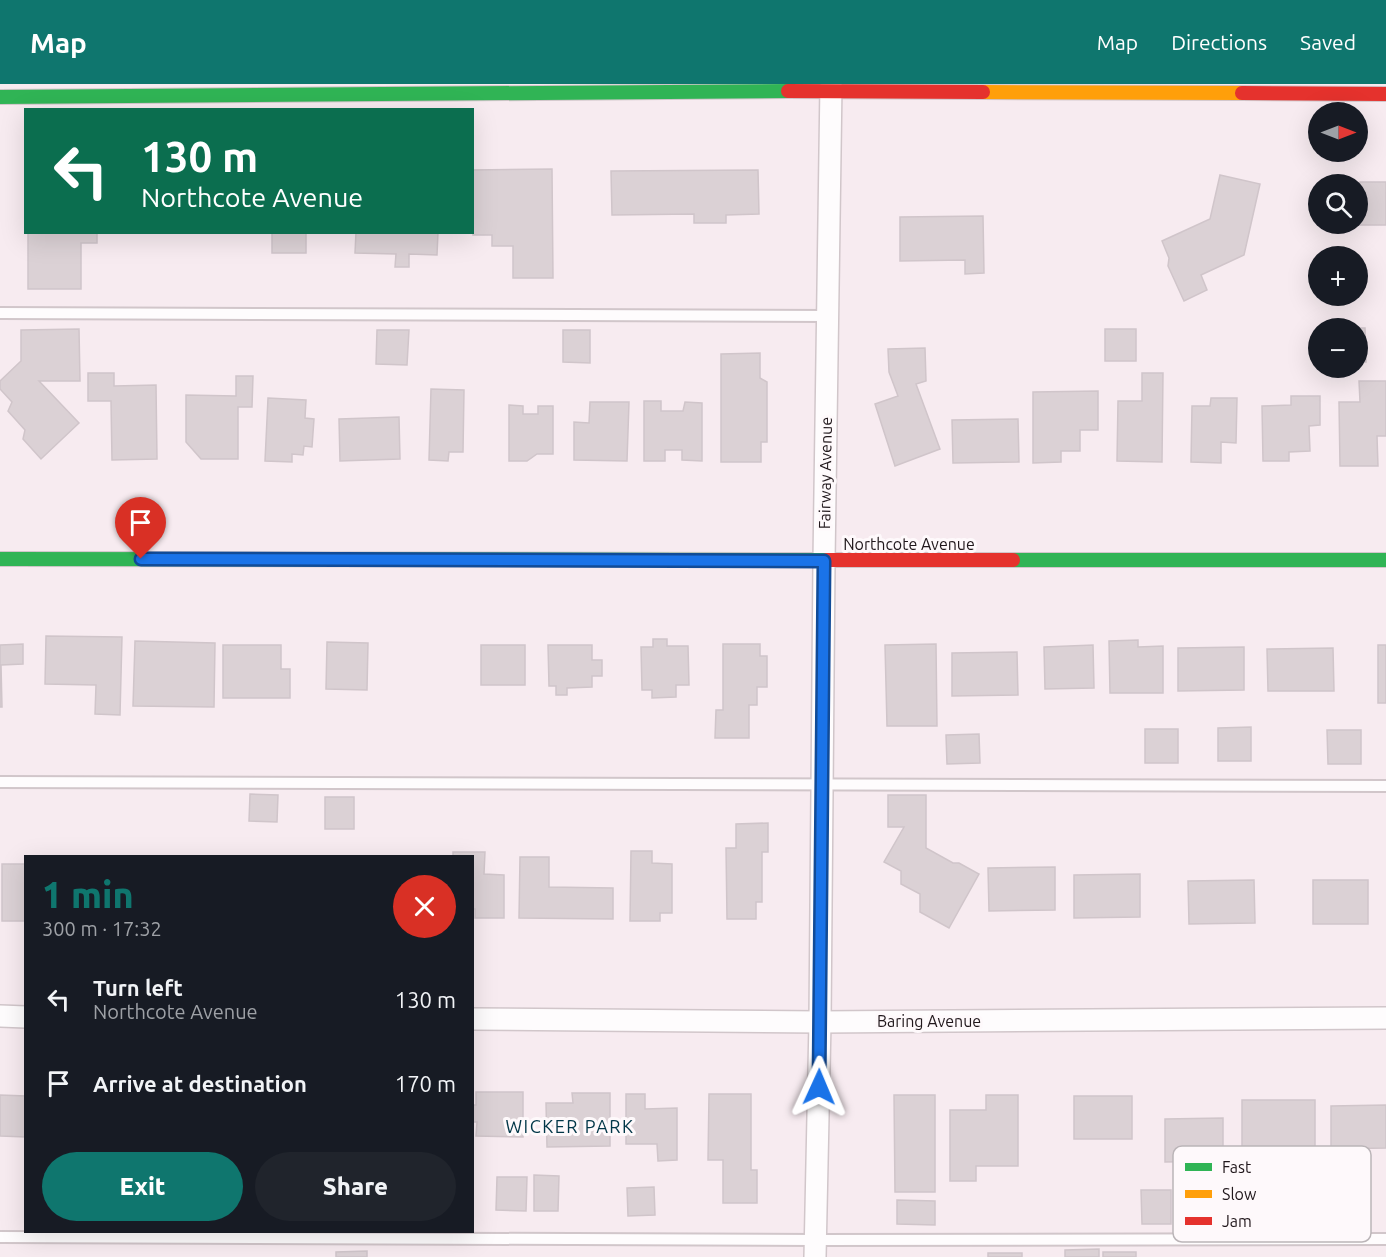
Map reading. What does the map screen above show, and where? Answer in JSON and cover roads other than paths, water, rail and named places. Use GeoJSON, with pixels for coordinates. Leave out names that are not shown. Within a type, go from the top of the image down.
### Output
{"type":"FeatureCollection","features":[{"type":"Feature","properties":{"kind":"street"},"geometry":{"type":"LineString","coordinates":[[0,97],[831,88],[1386,94]]}},
{"type":"Feature","properties":{"kind":"street","name":"Fairway Avenue"},"geometry":{"type":"LineString","coordinates":[[815,1248],[820,1022],[831,88]]}},
{"type":"Feature","properties":{"kind":"street","name":"Northcote Avenue"},"geometry":{"type":"LineString","coordinates":[[0,559],[1386,560]]}},
{"type":"Feature","properties":{"kind":"street"},"geometry":{"type":"LineString","coordinates":[[0,1017],[24,1017]]}},
{"type":"Feature","properties":{"kind":"street","name":"Baring Avenue"},"geometry":{"type":"LineString","coordinates":[[474,1019],[820,1022],[1386,1018]]}},
{"type":"Feature","properties":{"kind":"lane"},"geometry":{"type":"LineString","coordinates":[[0,313],[828,316]]}},
{"type":"Feature","properties":{"kind":"lane"},"geometry":{"type":"LineString","coordinates":[[0,782],[1386,786]]}},
{"type":"Feature","properties":{"kind":"lane"},"geometry":{"type":"LineString","coordinates":[[0,1237],[815,1248],[1196,1242]]}},
{"type":"Feature","properties":{"kind":"lane"},"geometry":{"type":"LineString","coordinates":[[1371,1239],[1386,1239]]}},
{"type":"Feature","properties":{"kind":"district","name":"WICKER PARK"},"geometry":{"type":"Point","coordinates":[570,1127]}}]}
